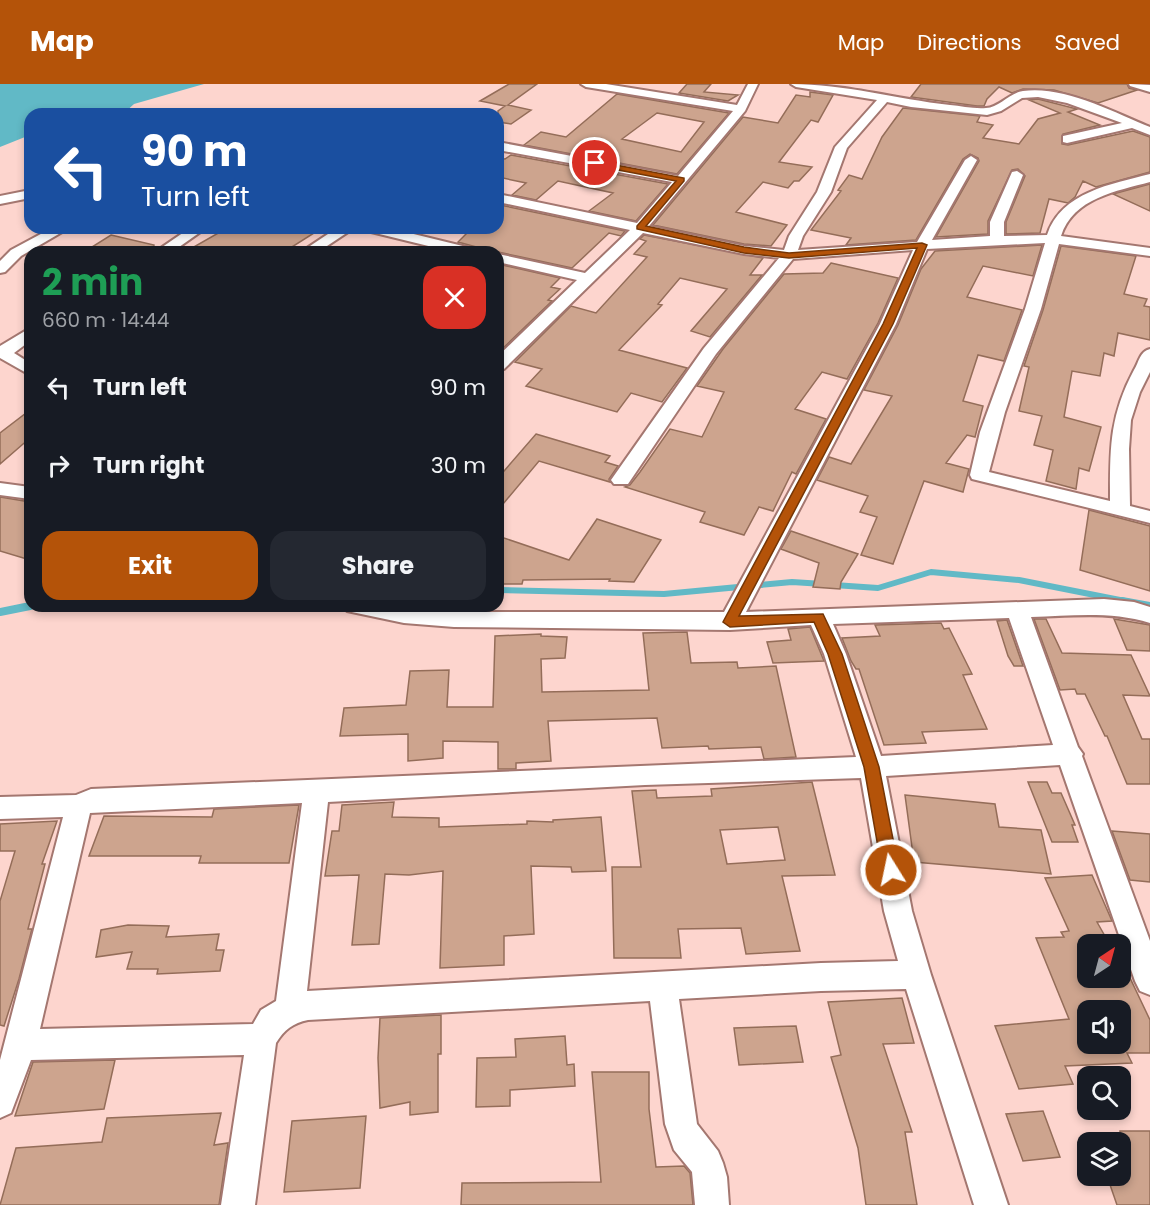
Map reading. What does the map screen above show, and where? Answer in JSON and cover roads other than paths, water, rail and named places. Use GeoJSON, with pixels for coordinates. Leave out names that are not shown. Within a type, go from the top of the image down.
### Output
{"type":"FeatureCollection","features":[{"type":"Feature","properties":{"kind":"street"},"geometry":{"type":"LineString","coordinates":[[586,84],[741,109]]}},
{"type":"Feature","properties":{"kind":"street"},"geometry":{"type":"LineString","coordinates":[[504,359],[640,228],[741,109],[753,84]]}},
{"type":"Feature","properties":{"kind":"street"},"geometry":{"type":"LineString","coordinates":[[796,84],[910,104],[987,111],[996,110],[1015,96],[1045,95],[1064,99],[1150,131]]}},
{"type":"Feature","properties":{"kind":"street"},"geometry":{"type":"LineString","coordinates":[[1134,84],[1150,89]]}},
{"type":"Feature","properties":{"kind":"street"},"geometry":{"type":"LineString","coordinates":[[621,480],[710,351],[789,255],[796,236],[824,192],[841,147],[885,98]]}},
{"type":"Feature","properties":{"kind":"street"},"geometry":{"type":"LineString","coordinates":[[1067,139],[1150,120]]}},
{"type":"Feature","properties":{"kind":"street"},"geometry":{"type":"LineString","coordinates":[[504,147],[681,180]]}},
{"type":"Feature","properties":{"kind":"street"},"geometry":{"type":"LineString","coordinates":[[730,622],[888,324],[922,245],[971,160]]}},
{"type":"Feature","properties":{"kind":"street"},"geometry":{"type":"LineString","coordinates":[[997,240],[997,222],[1017,175]]}},
{"type":"Feature","properties":{"kind":"street"},"geometry":{"type":"LineString","coordinates":[[1150,178],[1090,196],[1073,204],[1064,213],[1052,239],[1032,311],[1009,371],[984,449],[979,475],[1150,517]]}},
{"type":"Feature","properties":{"kind":"street"},"geometry":{"type":"LineString","coordinates":[[0,200],[24,195]]}},
{"type":"Feature","properties":{"kind":"street"},"geometry":{"type":"LineString","coordinates":[[504,199],[744,250],[789,255],[997,240],[1052,239],[1146,253]]}},
{"type":"Feature","properties":{"kind":"street"},"geometry":{"type":"LineString","coordinates":[[29,246],[51,234]]}},
{"type":"Feature","properties":{"kind":"street"},"geometry":{"type":"LineString","coordinates":[[171,246],[190,234]]}},
{"type":"Feature","properties":{"kind":"street"},"geometry":{"type":"LineString","coordinates":[[318,246],[336,234]]}},
{"type":"Feature","properties":{"kind":"street"},"geometry":{"type":"LineString","coordinates":[[396,234],[445,246]]}},
{"type":"Feature","properties":{"kind":"street"},"geometry":{"type":"LineString","coordinates":[[0,269],[16,253],[24,249]]}},
{"type":"Feature","properties":{"kind":"street"},"geometry":{"type":"LineString","coordinates":[[504,259],[587,278]]}},
{"type":"Feature","properties":{"kind":"street"},"geometry":{"type":"LineString","coordinates":[[24,337],[2,352],[24,366]]}},
{"type":"Feature","properties":{"kind":"street"},"geometry":{"type":"LineString","coordinates":[[1120,509],[1120,438],[1124,415],[1130,393],[1150,354]]}},
{"type":"Feature","properties":{"kind":"street"},"geometry":{"type":"LineString","coordinates":[[0,489],[24,492]]}},
{"type":"Feature","properties":{"kind":"street"},"geometry":{"type":"LineString","coordinates":[[389,612],[463,620],[730,622],[1104,607],[1134,610],[1150,615]]}},
{"type":"Feature","properties":{"kind":"street"},"geometry":{"type":"LineString","coordinates":[[1017,609],[1071,754],[1150,981]]}},
{"type":"Feature","properties":{"kind":"street"},"geometry":{"type":"LineString","coordinates":[[819,617],[835,654],[872,767],[898,911],[916,975],[991,1205]]}},
{"type":"Feature","properties":{"kind":"street"},"geometry":{"type":"LineString","coordinates":[[0,808],[79,806],[91,800],[872,767],[1071,754]]}},
{"type":"Feature","properties":{"kind":"street"},"geometry":{"type":"LineString","coordinates":[[290,1009],[316,792]]}},
{"type":"Feature","properties":{"kind":"street"},"geometry":{"type":"LineString","coordinates":[[0,1102],[21,1045],[79,806]]}},
{"type":"Feature","properties":{"kind":"street"},"geometry":{"type":"LineString","coordinates":[[238,1205],[248,1146],[261,1039],[272,1021],[290,1009],[308,1005],[916,975]]}},
{"type":"Feature","properties":{"kind":"street"},"geometry":{"type":"LineString","coordinates":[[663,987],[681,1124],[686,1138],[706,1163],[710,1177],[712,1205]]}},
{"type":"Feature","properties":{"kind":"street"},"geometry":{"type":"LineString","coordinates":[[21,1045],[261,1039]]}},
{"type":"Feature","properties":{"kind":"water"},"geometry":{"type":"Polygon","coordinates":[[[0,84],[204,84],[134,104],[130,108],[24,108],[24,137],[0,147],[0,84]]]}},
{"type":"Feature","properties":{"kind":"waterway"},"geometry":{"type":"LineString","coordinates":[[834,585],[878,588],[931,572],[1019,580],[1130,602]]}},
{"type":"Feature","properties":{"kind":"waterway"},"geometry":{"type":"LineString","coordinates":[[504,590],[664,594],[792,582],[823,584]]}},
{"type":"Feature","properties":{"kind":"waterway"},"geometry":{"type":"LineString","coordinates":[[1122,601],[1150,606]]}},
{"type":"Feature","properties":{"kind":"waterway"},"geometry":{"type":"LineString","coordinates":[[0,612],[24,607]]}}]}
